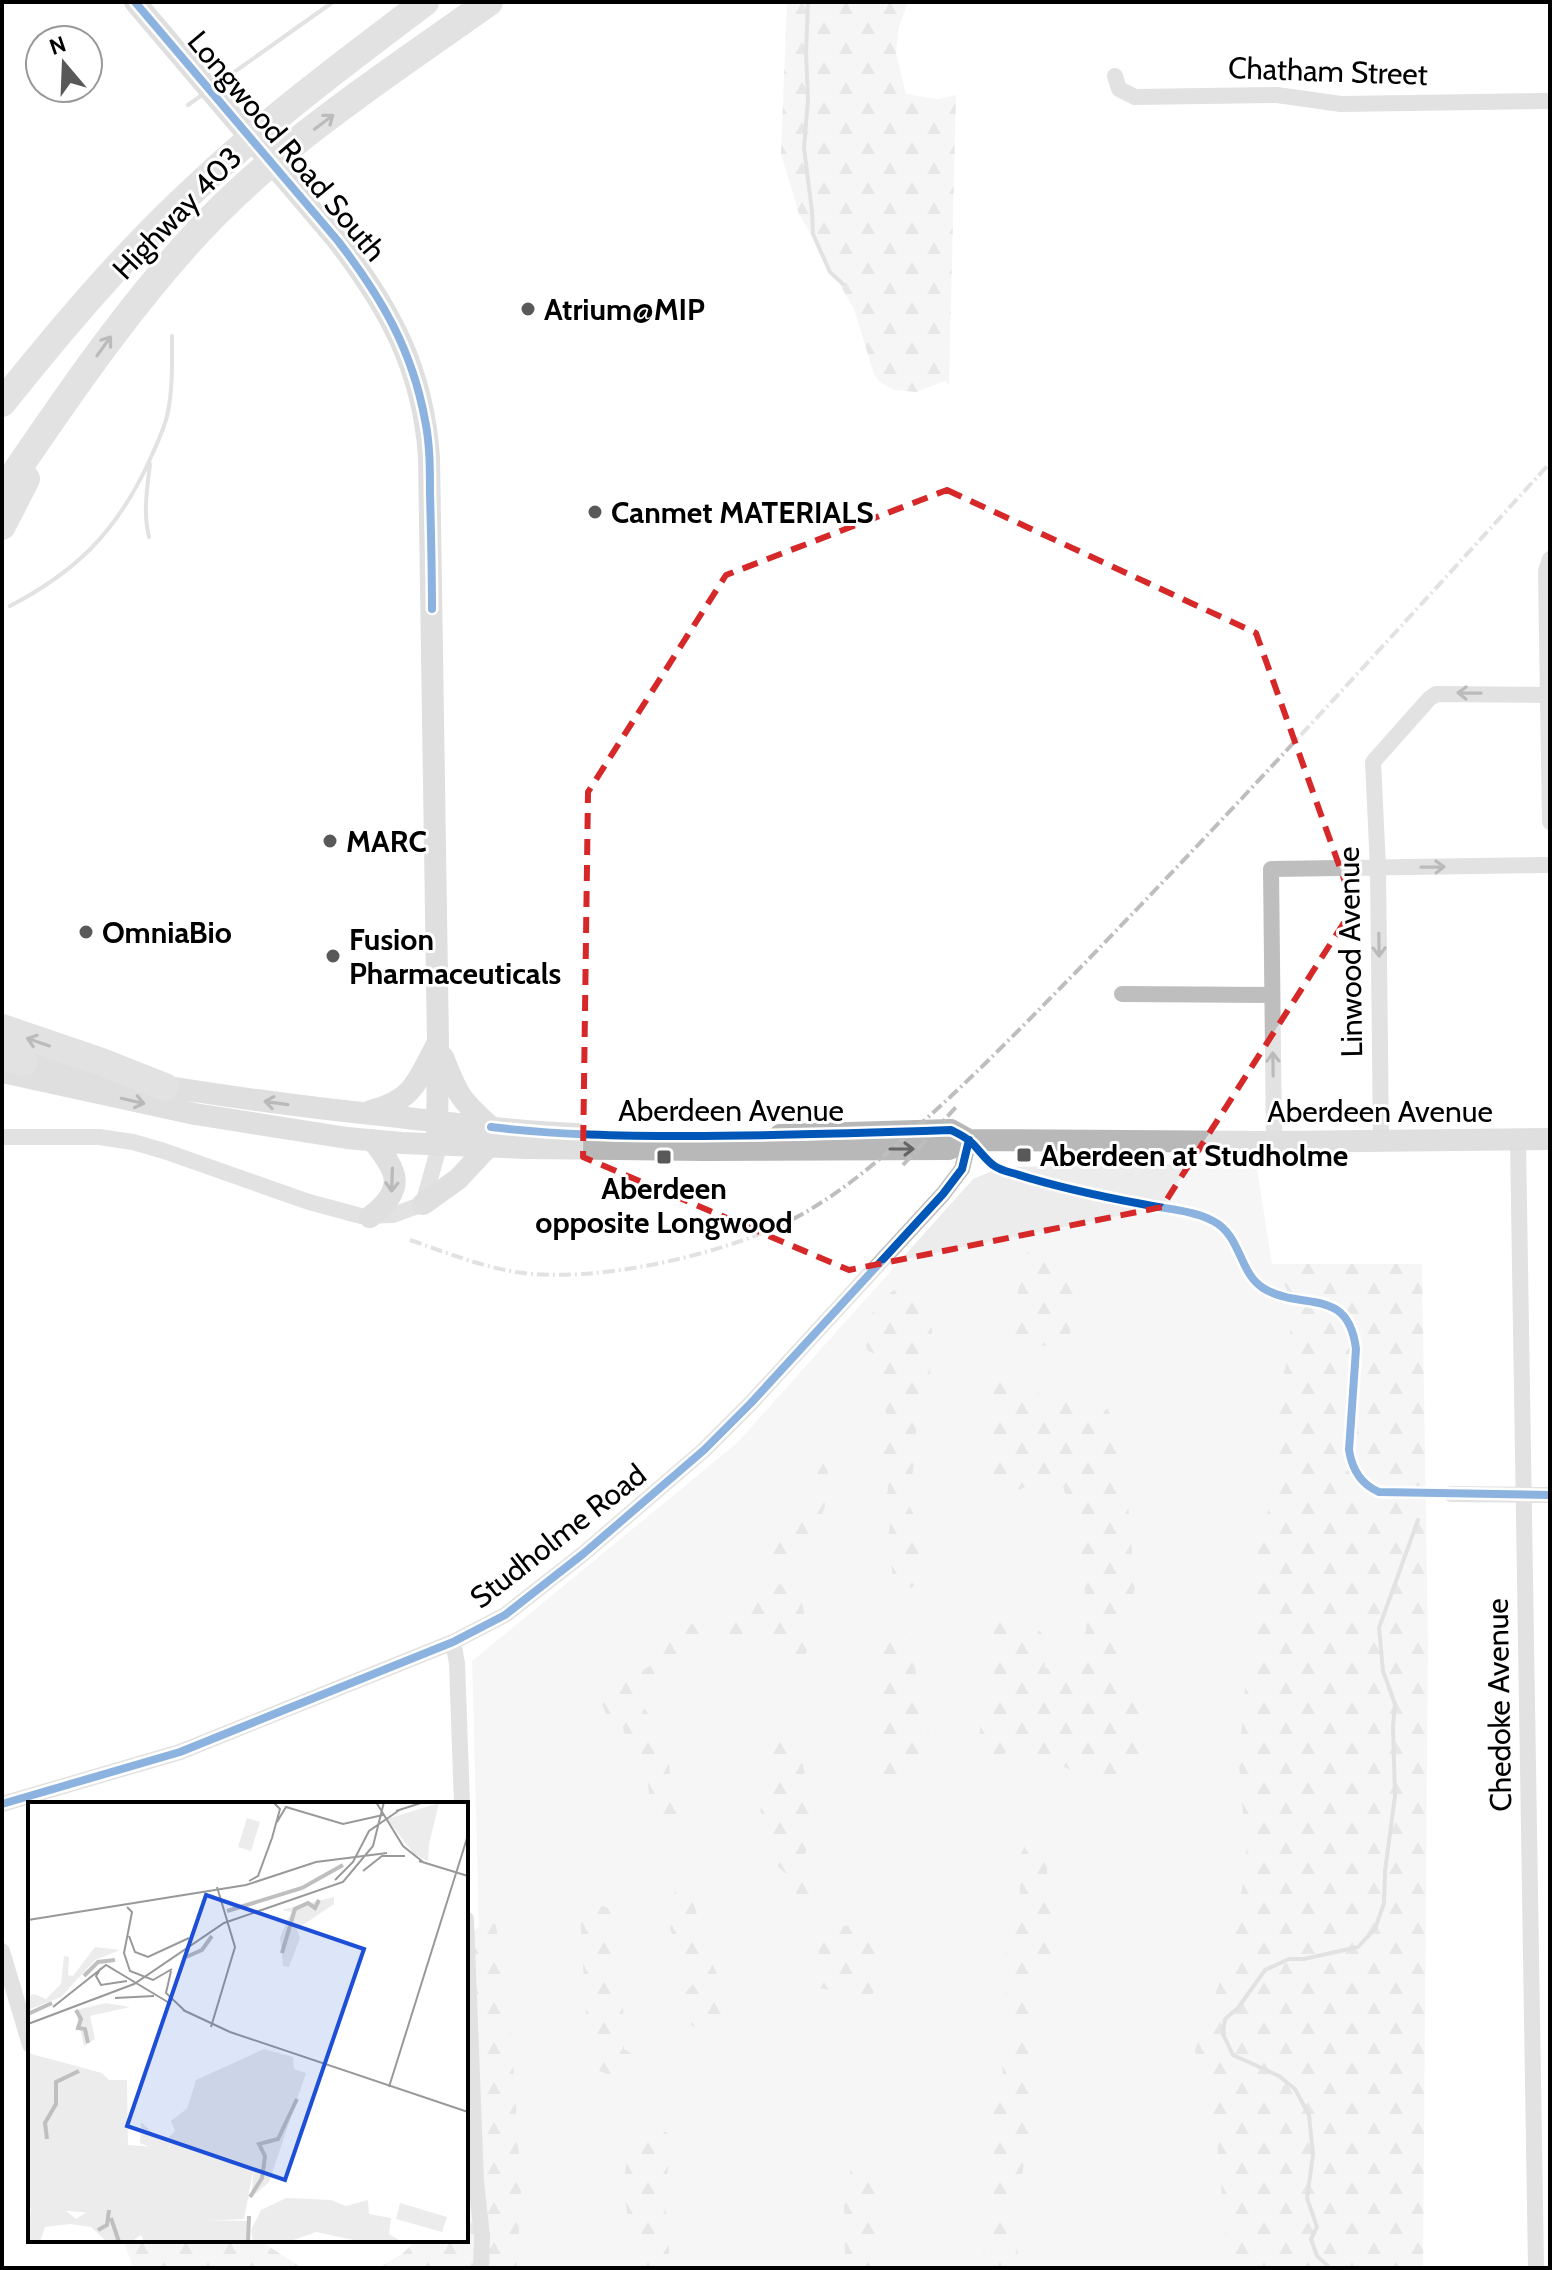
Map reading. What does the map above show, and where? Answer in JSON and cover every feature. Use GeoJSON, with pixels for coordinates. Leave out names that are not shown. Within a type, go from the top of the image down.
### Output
{"type":"FeatureCollection","features":[{"type":"Feature","properties":{"kind":"highway","name":"Highway 403"},"geometry":{"type":"LineString","coordinates":[[2,403],[119,266],[198,186],[324,78],[425,2]]}},
{"type":"Feature","properties":{"kind":"highway","name":"Highway 403"},"geometry":{"type":"LineString","coordinates":[[2,492],[120,325],[187,243],[294,144],[489,2]]}},
{"type":"Feature","properties":{"kind":"highway"},"geometry":{"type":"LineString","coordinates":[[2,526],[59,410]]}},
{"type":"Feature","properties":{"kind":"highway"},"geometry":{"type":"LineString","coordinates":[[2,1028],[165,1087]]}},
{"type":"Feature","properties":{"kind":"main road","name":"Longwood Road South"},"geometry":{"type":"LineString","coordinates":[[135,2],[338,241],[369,282],[384,305],[412,369],[426,421],[431,529],[437,1145]]}},
{"type":"Feature","properties":{"kind":"main road"},"geometry":{"type":"LineString","coordinates":[[353,1113],[373,1111],[411,1092],[438,1043]]}},
{"type":"Feature","properties":{"kind":"main road"},"geometry":{"type":"LineString","coordinates":[[423,1204],[458,1179],[490,1137],[453,1084],[438,1043]]}},
{"type":"Feature","properties":{"kind":"main road","name":"Aberdeen Avenue"},"geometry":{"type":"LineString","coordinates":[[9,1063],[353,1113],[437,1121],[490,1137]]}},
{"type":"Feature","properties":{"kind":"main road","name":"Aberdeen Avenue"},"geometry":{"type":"LineString","coordinates":[[9,1063],[195,1114],[372,1140],[437,1145],[550,1133],[766,1136],[951,1130],[969,1140],[1274,1142],[1550,1139]]}},
{"type":"Feature","properties":{"kind":"main road"},"geometry":{"type":"LineString","coordinates":[[370,1217],[385,1205],[394,1180],[390,1162],[372,1140]]}},
{"type":"Feature","properties":{"kind":"street","name":"Chatham Street"},"geometry":{"type":"LineString","coordinates":[[1115,76],[1119,89],[1135,97],[1277,95],[1335,104],[1550,101]]}},
{"type":"Feature","properties":{"kind":"street"},"geometry":{"type":"LineString","coordinates":[[1550,559],[1546,571],[1550,822]]}},
{"type":"Feature","properties":{"kind":"street","name":"Linwood Avenue"},"geometry":{"type":"LineString","coordinates":[[1381,1141],[1378,867],[1373,762],[1436,694],[1548,695]]}},
{"type":"Feature","properties":{"kind":"street"},"geometry":{"type":"LineString","coordinates":[[1274,1142],[1271,869],[1550,865]]}},
{"type":"Feature","properties":{"kind":"street"},"geometry":{"type":"LineString","coordinates":[[1122,994],[1271,995]]}},
{"type":"Feature","properties":{"kind":"street"},"geometry":{"type":"LineString","coordinates":[[2,1137],[99,1137],[133,1142],[309,1202],[370,1217],[393,1215],[423,1204]]}},
{"type":"Feature","properties":{"kind":"street","name":"Studholme Road"},"geometry":{"type":"LineString","coordinates":[[2,1804],[180,1752],[453,1642],[505,1615],[583,1554],[704,1450],[751,1403],[943,1194],[962,1169],[969,1140]]}},
{"type":"Feature","properties":{"kind":"street","name":"Chedoke Avenue"},"geometry":{"type":"LineString","coordinates":[[1518,1140],[1536,2268]]}},
{"type":"Feature","properties":{"kind":"street","name":"Longwood Road South"},"geometry":{"type":"LineString","coordinates":[[423,1204],[437,1145]]}},
{"type":"Feature","properties":{"kind":"street"},"geometry":{"type":"LineString","coordinates":[[1451,1494],[1550,1495]]}},
{"type":"Feature","properties":{"kind":"street"},"geometry":{"type":"LineString","coordinates":[[453,1642],[457,1663],[462,1802]]}},
{"type":"Feature","properties":{"kind":"street"},"geometry":{"type":"LineString","coordinates":[[2,1951],[28,2038]]}},
{"type":"Feature","properties":{"kind":"street"},"geometry":{"type":"LineString","coordinates":[[468,1971],[476,2181],[482,2236],[481,2268]]}},
{"type":"Feature","properties":{"kind":"highlighted area"},"geometry":{"type":"Polygon","coordinates":[[[947,490],[1256,633],[1354,907],[1162,1207],[849,1270],[583,1157],[588,792],[726,575],[947,490]]]}},
{"type":"Feature","properties":{"kind":"green space"},"geometry":{"type":"Polygon","coordinates":[[[787,2],[908,2],[899,27],[896,53],[906,94],[938,99],[956,95],[949,385],[945,381],[916,392],[894,390],[881,383],[874,374],[854,309],[799,214],[781,154],[787,2]]]}},
{"type":"Feature","properties":{"kind":"green space"},"geometry":{"type":"Polygon","coordinates":[[[1256,1162],[1272,1264],[1307,1291],[1246,2268],[488,2268],[472,1661],[737,1443],[973,1179],[1002,1167],[1256,1162]]]}},
{"type":"Feature","properties":{"kind":"green space"},"geometry":{"type":"Polygon","coordinates":[[[1033,1242],[1050,1247],[1063,1262],[1079,1266],[1090,1295],[1070,1310],[1070,1348],[1000,1341],[998,1334],[1005,1318],[1016,1308],[1022,1263],[1033,1242]]]}},
{"type":"Feature","properties":{"kind":"green space"},"geometry":{"type":"Polygon","coordinates":[[[1272,1264],[1422,1264],[1428,1644],[1423,2268],[1229,2268],[1215,2122],[1195,2050],[1228,1959],[1247,1863],[1239,1764],[1243,1707],[1259,1543],[1274,1489],[1274,1407],[1289,1354],[1292,1298],[1272,1264]]]}},
{"type":"Feature","properties":{"kind":"green space"},"geometry":{"type":"Polygon","coordinates":[[[907,1281],[922,1304],[932,1329],[929,1399],[916,1430],[908,1503],[919,1525],[921,1564],[919,1581],[911,1588],[893,1577],[888,1538],[892,1511],[884,1502],[888,1490],[887,1472],[879,1458],[880,1445],[888,1426],[884,1402],[873,1381],[877,1355],[867,1350],[866,1338],[875,1310],[889,1294],[907,1281]]]}},
{"type":"Feature","properties":{"kind":"green space"},"geometry":{"type":"Polygon","coordinates":[[[1003,1367],[1018,1383],[1044,1396],[1108,1409],[1124,1454],[1135,1588],[1116,1664],[1142,1711],[1144,1746],[1126,1778],[1110,1784],[1031,1755],[1011,1752],[991,1757],[979,1739],[982,1712],[998,1660],[992,1625],[1012,1619],[1031,1623],[1051,1644],[1044,1667],[1061,1672],[1086,1631],[1087,1601],[1072,1518],[1062,1483],[1042,1475],[1026,1487],[1006,1494],[993,1484],[989,1455],[994,1417],[990,1378],[1003,1367]]]}},
{"type":"Feature","properties":{"kind":"green space"},"geometry":{"type":"Polygon","coordinates":[[[821,1459],[831,1488],[821,1518],[808,1535],[797,1559],[781,1575],[766,1573],[759,1558],[804,1509],[809,1485],[806,1471],[813,1461],[821,1459]]]}},
{"type":"Feature","properties":{"kind":"green space"},"geometry":{"type":"Polygon","coordinates":[[[778,1583],[801,1598],[809,1635],[805,1663],[792,1665],[784,1648],[753,1633],[709,1638],[670,1669],[642,1705],[658,1727],[668,1751],[670,1774],[680,1794],[682,1817],[670,1829],[650,1805],[648,1782],[633,1772],[623,1728],[606,1714],[602,1704],[607,1690],[655,1663],[681,1622],[689,1625],[717,1617],[748,1589],[778,1583]]]}},
{"type":"Feature","properties":{"kind":"green space"},"geometry":{"type":"Polygon","coordinates":[[[895,1617],[910,1639],[926,1727],[935,1749],[905,1792],[886,1794],[874,1777],[880,1744],[878,1675],[882,1643],[895,1617]]]}},
{"type":"Feature","properties":{"kind":"green space"},"geometry":{"type":"Polygon","coordinates":[[[779,1734],[790,1744],[803,1765],[815,1830],[804,1856],[801,1874],[819,1892],[817,1898],[802,1902],[795,1892],[794,1881],[766,1856],[762,1843],[770,1831],[760,1810],[776,1768],[768,1756],[767,1738],[779,1734]]]}},
{"type":"Feature","properties":{"kind":"green space"},"geometry":{"type":"Polygon","coordinates":[[[1031,1835],[1049,1847],[1045,1895],[1057,1924],[1059,1952],[1036,1989],[1028,2047],[1034,2112],[1014,2217],[1017,2268],[981,2268],[996,2180],[990,2100],[1003,2083],[1002,2058],[1011,2036],[1004,2023],[1010,1968],[1003,1944],[1003,1923],[1020,1900],[1019,1857],[1031,1835]]]}},
{"type":"Feature","properties":{"kind":"green space"},"geometry":{"type":"Polygon","coordinates":[[[669,1871],[685,1873],[709,1957],[723,1987],[726,2026],[718,2040],[689,2024],[684,1994],[694,1983],[670,1928],[680,1911],[669,1871]]]}},
{"type":"Feature","properties":{"kind":"green space"},"geometry":{"type":"Polygon","coordinates":[[[591,1902],[611,1909],[623,2000],[624,2049],[637,2057],[634,2072],[612,2076],[597,2070],[588,2046],[580,1914],[591,1902]]]}},
{"type":"Feature","properties":{"kind":"green space"},"geometry":{"type":"Polygon","coordinates":[[[488,1919],[496,1925],[512,2044],[521,2191],[517,2268],[379,2268],[415,2242],[468,2242],[468,1986],[474,1931],[488,1919]]]}},
{"type":"Feature","properties":{"kind":"green space"},"geometry":{"type":"Polygon","coordinates":[[[836,1925],[864,1927],[881,1951],[872,1999],[855,2001],[849,1985],[839,1979],[831,1990],[817,1988],[813,1978],[820,1944],[824,1935],[836,1925]]]}},
{"type":"Feature","properties":{"kind":"green space"},"geometry":{"type":"Polygon","coordinates":[[[648,2126],[668,2133],[666,2210],[671,2268],[640,2268],[627,2213],[625,2174],[628,2156],[648,2126]]]}},
{"type":"Feature","properties":{"kind":"green space"},"geometry":{"type":"Polygon","coordinates":[[[866,2163],[876,2195],[879,2268],[845,2268],[844,2204],[851,2168],[866,2163]]]}},
{"type":"Feature","properties":{"kind":"green space"},"geometry":{"type":"Polygon","coordinates":[[[124,2242],[262,2242],[302,2268],[133,2268],[124,2242]]]}},
{"type":"Feature","properties":{"kind":"waterway"},"geometry":{"type":"LineString","coordinates":[[216,85],[333,2]]}},
{"type":"Feature","properties":{"kind":"waterway"},"geometry":{"type":"LineString","coordinates":[[808,2],[808,99],[804,148],[813,234],[830,272],[843,284]]}},
{"type":"Feature","properties":{"kind":"waterway"},"geometry":{"type":"LineString","coordinates":[[188,105],[202,95]]}},
{"type":"Feature","properties":{"kind":"waterway"},"geometry":{"type":"LineString","coordinates":[[10,606],[73,565],[106,532],[134,491],[167,416],[172,336]]}},
{"type":"Feature","properties":{"kind":"waterway"},"geometry":{"type":"LineString","coordinates":[[149,537],[146,510],[150,464]]}},
{"type":"Feature","properties":{"kind":"waterway"},"geometry":{"type":"LineString","coordinates":[[1330,2268],[1317,2256],[1311,2239],[1317,2227],[1307,2198],[1313,2155],[1309,2115],[1295,2089],[1279,2076],[1233,2055],[1223,2034],[1225,2019],[1238,2008],[1265,1970],[1289,1959],[1304,1959],[1358,1947],[1375,1929],[1384,1903],[1395,1796],[1395,1704],[1383,1671],[1379,1628],[1418,1520]]}},
{"type":"Feature","properties":{"kind":"railway"},"geometry":{"type":"LineString","coordinates":[[410,1240],[516,1272],[582,1274],[655,1264],[727,1245],[789,1221],[834,1194],[925,1120],[1077,971],[1257,782],[1550,463]]}},
{"type":"Feature","properties":{"kind":"railway"},"geometry":{"type":"LineString","coordinates":[[903,1165],[957,1106]]}},
{"type":"Feature","properties":{"kind":"cycle path"},"geometry":{"type":"LineString","coordinates":[[135,2],[338,241],[393,325],[412,370],[427,429],[432,609]]}},
{"type":"Feature","properties":{"kind":"cycle path"},"geometry":{"type":"LineString","coordinates":[[491,1127],[663,1136],[951,1130],[967,1139],[990,1163],[1004,1171],[1078,1191],[1205,1217],[1229,1235],[1249,1273],[1263,1288],[1278,1295],[1333,1308],[1344,1316],[1356,1349],[1349,1450],[1355,1470],[1367,1485],[1379,1492],[1550,1495]]}},
{"type":"Feature","properties":{"kind":"cycle path"},"geometry":{"type":"LineString","coordinates":[[2,1804],[180,1752],[453,1642],[505,1615],[583,1554],[704,1450],[751,1403],[943,1194],[962,1169],[969,1140]]}},
{"type":"Feature","properties":{"kind":"place","name":"Atrium@MIP"},"geometry":{"type":"Point","coordinates":[528,309]}},
{"type":"Feature","properties":{"kind":"place","name":"Canmet MATERIALS"},"geometry":{"type":"Point","coordinates":[595,512]}},
{"type":"Feature","properties":{"kind":"place","name":"MARC"},"geometry":{"type":"Point","coordinates":[330,841]}},
{"type":"Feature","properties":{"kind":"place","name":"OmniaBio"},"geometry":{"type":"Point","coordinates":[86,932]}},
{"type":"Feature","properties":{"kind":"place","name":"Fusion Pharmaceuticals"},"geometry":{"type":"Point","coordinates":[333,956]}},
{"type":"Feature","properties":{"kind":"place","name":"Aberdeen at Studholme"},"geometry":{"type":"Point","coordinates":[1024,1155]}},
{"type":"Feature","properties":{"kind":"place","name":"Aberdeen opposite Longwood"},"geometry":{"type":"Point","coordinates":[664,1157]}}]}
